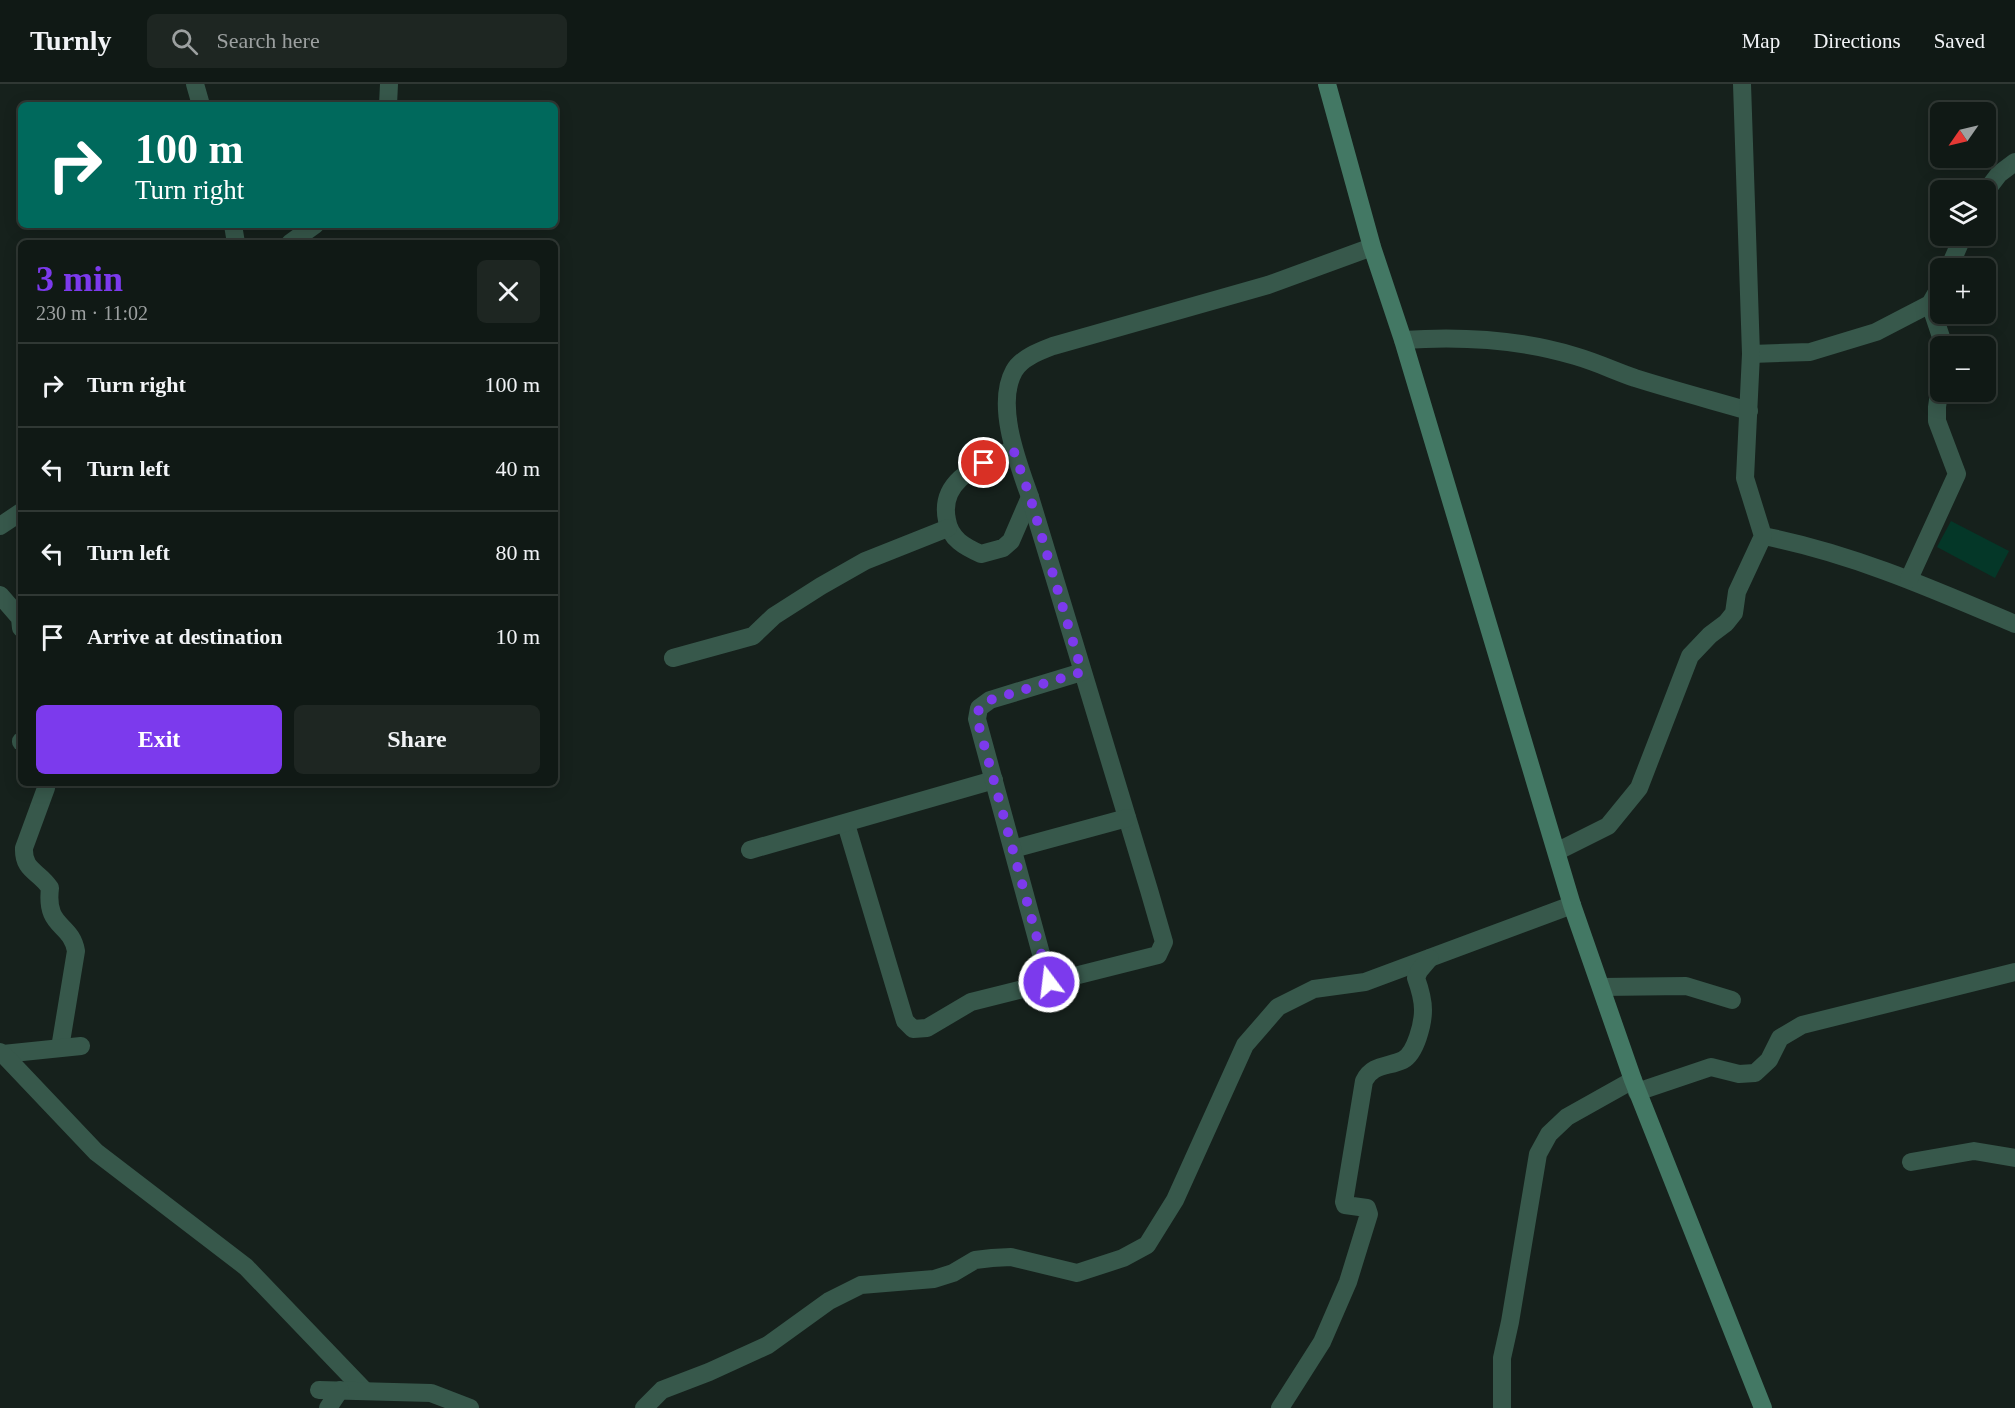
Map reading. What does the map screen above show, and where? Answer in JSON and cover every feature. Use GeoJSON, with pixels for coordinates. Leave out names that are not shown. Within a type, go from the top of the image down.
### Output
{"type":"FeatureCollection","features":[{"type":"Feature","properties":{"kind":"street"},"geometry":{"type":"LineString","coordinates":[[195,84],[200,102]]}},
{"type":"Feature","properties":{"kind":"street"},"geometry":{"type":"LineString","coordinates":[[388,102],[389,84]]}},
{"type":"Feature","properties":{"kind":"street"},"geometry":{"type":"LineString","coordinates":[[1327,84],[1372,247],[1403,340],[1572,905],[1635,1086],[1763,1408]]}},
{"type":"Feature","properties":{"kind":"street"},"geometry":{"type":"LineString","coordinates":[[1557,850],[1608,826],[1639,788],[1690,656],[1734,613],[1741,583],[1763,536],[1745,478],[1750,354],[1742,84]]}},
{"type":"Feature","properties":{"kind":"street"},"geometry":{"type":"LineString","coordinates":[[1994,180],[2015,162]]}},
{"type":"Feature","properties":{"kind":"street"},"geometry":{"type":"LineString","coordinates":[[294,240],[311,228]]}},
{"type":"Feature","properties":{"kind":"street"},"geometry":{"type":"LineString","coordinates":[[846,824],[905,1021],[913,1029],[927,1028],[970,1002],[1158,955],[1164,942],[1030,497],[1013,449],[1007,391],[1015,369],[1031,356],[1053,345],[1268,285],[1372,247]]}},
{"type":"Feature","properties":{"kind":"street"},"geometry":{"type":"LineString","coordinates":[[1750,354],[1810,352],[1876,332],[1930,304]]}},
{"type":"Feature","properties":{"kind":"street"},"geometry":{"type":"LineString","coordinates":[[1403,340],[1444,337],[1489,339],[1531,346],[1575,356],[1634,377],[1749,411]]}},
{"type":"Feature","properties":{"kind":"street"},"geometry":{"type":"LineString","coordinates":[[1909,579],[1957,474],[1937,421],[1938,402]]}},
{"type":"Feature","properties":{"kind":"street"},"geometry":{"type":"LineString","coordinates":[[1013,449],[960,477],[948,492],[944,507],[948,528],[962,545],[981,554],[1003,548],[1011,541],[1030,497]]}},
{"type":"Feature","properties":{"kind":"street"},"geometry":{"type":"LineString","coordinates":[[0,526],[18,514]]}},
{"type":"Feature","properties":{"kind":"street"},"geometry":{"type":"LineString","coordinates":[[673,658],[753,636],[774,616],[865,561],[948,528]]}},
{"type":"Feature","properties":{"kind":"street"},"geometry":{"type":"LineString","coordinates":[[1763,536],[1795,542],[1909,579],[2015,624]]}},
{"type":"Feature","properties":{"kind":"street"},"geometry":{"type":"LineString","coordinates":[[0,595],[18,615]]}},
{"type":"Feature","properties":{"kind":"street"},"geometry":{"type":"LineString","coordinates":[[1049,982],[977,719],[979,708],[990,700],[1082,672]]}},
{"type":"Feature","properties":{"kind":"street"},"geometry":{"type":"LineString","coordinates":[[750,850],[994,780]]}},
{"type":"Feature","properties":{"kind":"street"},"geometry":{"type":"LineString","coordinates":[[46,786],[24,848],[24,857],[26,865],[50,888],[49,910],[59,926],[74,941],[76,951],[60,1048]]}},
{"type":"Feature","properties":{"kind":"street"},"geometry":{"type":"LineString","coordinates":[[1013,849],[1127,818]]}},
{"type":"Feature","properties":{"kind":"street"},"geometry":{"type":"LineString","coordinates":[[644,1408],[662,1390],[768,1345],[829,1301],[861,1286],[934,1279],[953,1273],[975,1260],[992,1258],[1011,1257],[1077,1274],[1122,1258],[1146,1245],[1175,1200],[1245,1045],[1278,1007],[1314,989],[1365,982],[1572,905]]}},
{"type":"Feature","properties":{"kind":"street"},"geometry":{"type":"LineString","coordinates":[[1280,1408],[1322,1342],[1348,1282],[1369,1214],[1367,1208],[1346,1205],[1344,1202],[1364,1081],[1374,1069],[1402,1060],[1409,1055],[1415,1044],[1424,1012],[1422,994],[1416,978],[1419,971],[1432,957]]}},
{"type":"Feature","properties":{"kind":"street"},"geometry":{"type":"LineString","coordinates":[[1502,1408],[1502,1358],[1538,1154],[1549,1134],[1567,1117],[1635,1086],[1711,1067],[1739,1074],[1755,1073],[1769,1060],[1780,1038],[1802,1025],[2015,972]]}},
{"type":"Feature","properties":{"kind":"street"},"geometry":{"type":"LineString","coordinates":[[1601,987],[1686,986],[1732,1000]]}},
{"type":"Feature","properties":{"kind":"street"},"geometry":{"type":"LineString","coordinates":[[1,1053],[81,1046]]}},
{"type":"Feature","properties":{"kind":"street"},"geometry":{"type":"LineString","coordinates":[[1,1053],[96,1152],[246,1267],[365,1391]]}},
{"type":"Feature","properties":{"kind":"street"},"geometry":{"type":"LineString","coordinates":[[1911,1162],[1974,1152],[2015,1158]]}},
{"type":"Feature","properties":{"kind":"street"},"geometry":{"type":"LineString","coordinates":[[319,1390],[431,1393],[470,1408]]}},
{"type":"Feature","properties":{"kind":"street"},"geometry":{"type":"LineString","coordinates":[[328,1408],[340,1390]]}},
{"type":"Feature","properties":{"kind":"building"},"geometry":{"type":"Polygon","coordinates":[[[1951,521],[2009,551],[1995,578],[1937,547],[1951,521]]]}},
{"type":"Feature","properties":{"kind":"route"},"geometry":{"type":"LineString","coordinates":[[984,463],[1013,449],[1030,497],[1082,672],[990,700],[979,708],[977,719],[1049,982]]}}]}
